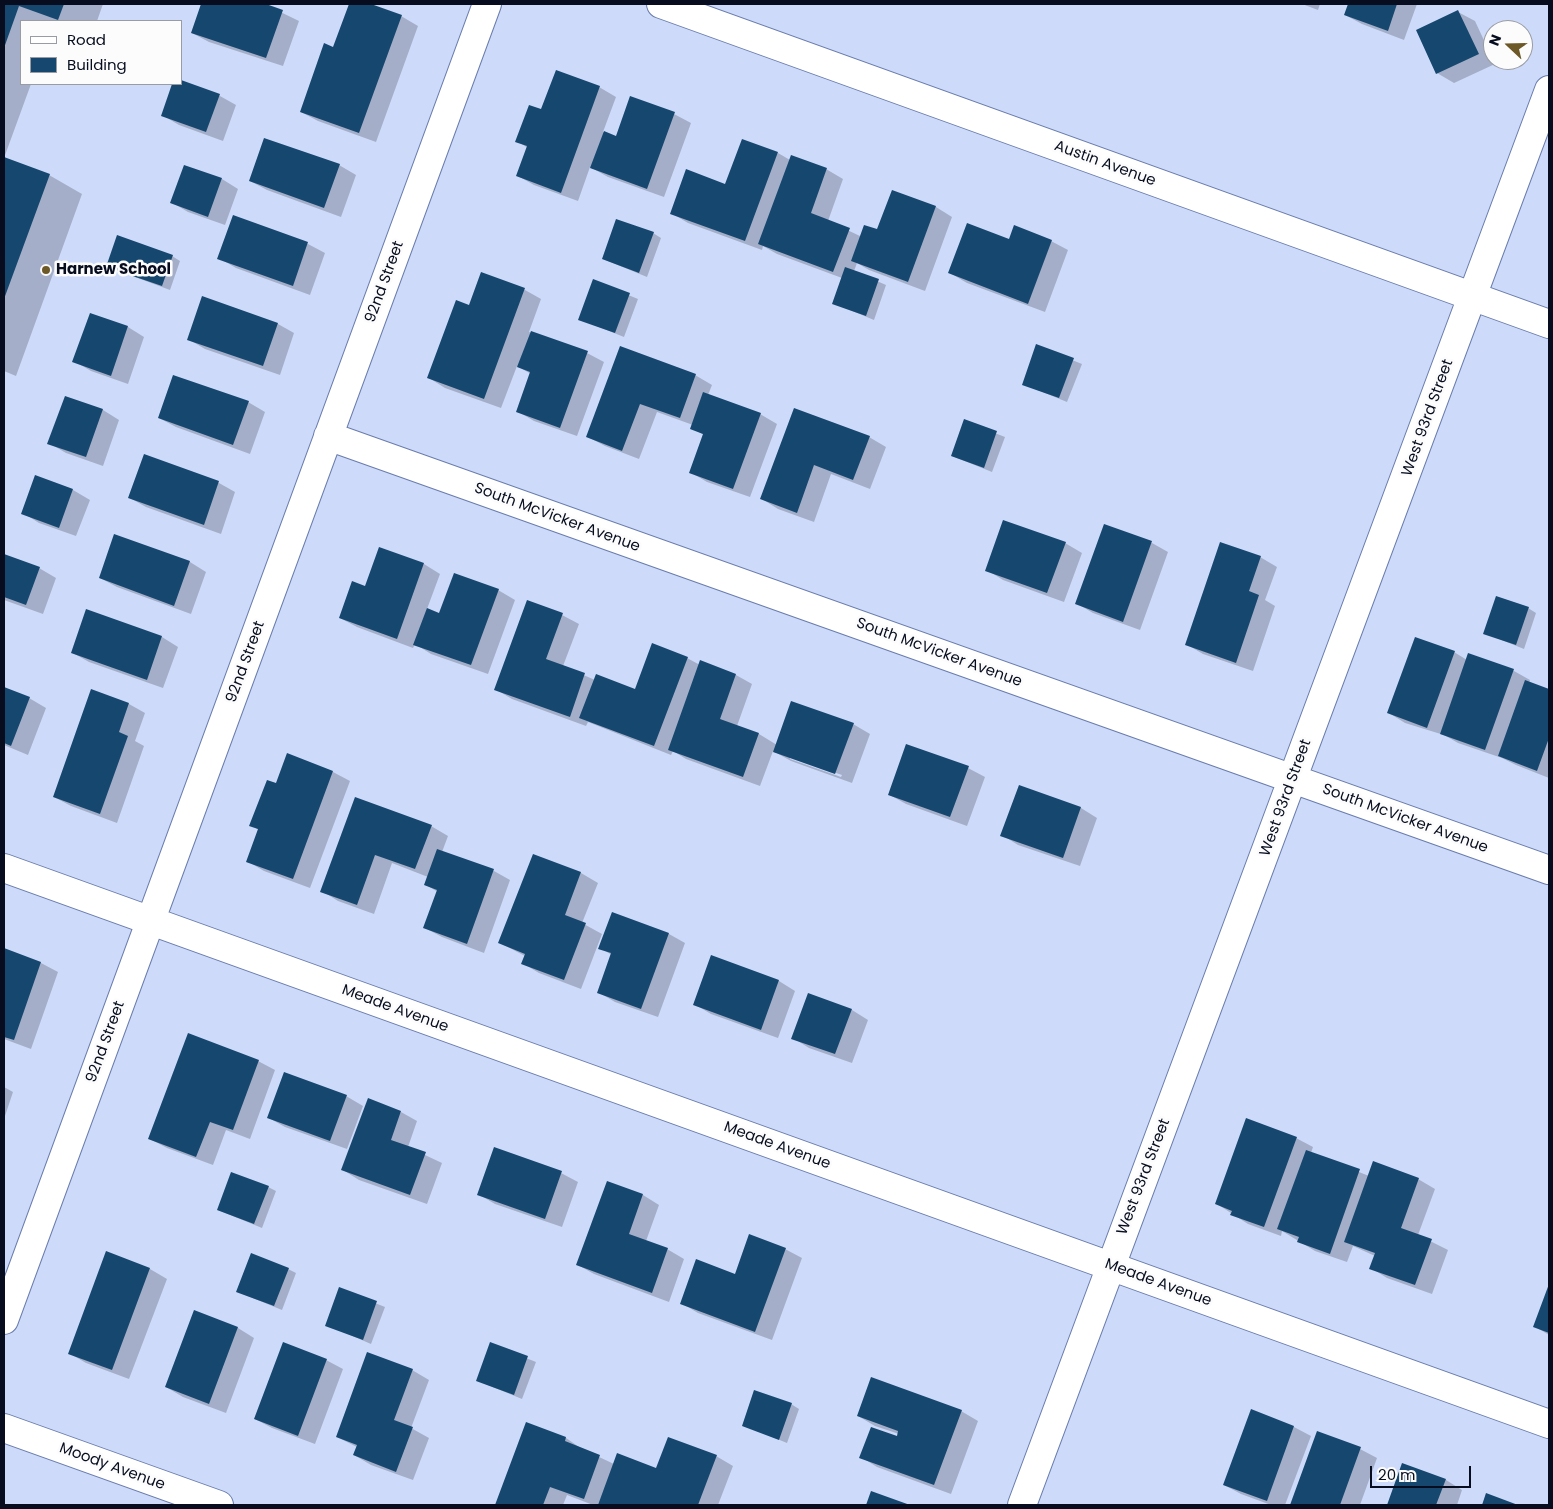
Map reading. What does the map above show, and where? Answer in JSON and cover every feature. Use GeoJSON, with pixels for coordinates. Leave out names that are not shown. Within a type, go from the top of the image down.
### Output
{"type":"FeatureCollection","features":[{"type":"Feature","properties":{"kind":"street","name":"92nd Street"},"geometry":{"type":"LineString","coordinates":[[4,1320],[487,4]]}},
{"type":"Feature","properties":{"kind":"street","name":"Austin Avenue"},"geometry":{"type":"LineString","coordinates":[[661,4],[1549,324]]}},
{"type":"Feature","properties":{"kind":"street","name":"West 93rd Street"},"geometry":{"type":"LineString","coordinates":[[1022,1505],[1549,90]]}},
{"type":"Feature","properties":{"kind":"street","name":"South McVicker Avenue"},"geometry":{"type":"LineString","coordinates":[[328,436],[1549,870]]}},
{"type":"Feature","properties":{"kind":"street","name":"Meade Avenue"},"geometry":{"type":"LineString","coordinates":[[4,868],[1549,1424]]}},
{"type":"Feature","properties":{"kind":"street","name":"Moody Avenue"},"geometry":{"type":"LineString","coordinates":[[4,1428],[219,1505]]}},
{"type":"Feature","properties":{"kind":"building"},"geometry":{"type":"Polygon","coordinates":[[[4,4],[64,4],[58,20],[19,6],[4,48],[4,4]]]}},
{"type":"Feature","properties":{"kind":"building"},"geometry":{"type":"Polygon","coordinates":[[[201,4],[266,4],[283,10],[266,58],[191,33],[201,4]]]}},
{"type":"Feature","properties":{"kind":"building"},"geometry":{"type":"Polygon","coordinates":[[[349,4],[371,4],[402,15],[359,133],[300,112],[324,43],[333,47],[349,4]]]}},
{"type":"Feature","properties":{"kind":"building"},"geometry":{"type":"Polygon","coordinates":[[[1348,4],[1397,4],[1388,31],[1344,15],[1348,4]]]}},
{"type":"Feature","properties":{"kind":"building"},"geometry":{"type":"Polygon","coordinates":[[[1458,10],[1479,54],[1436,74],[1416,30],[1458,10]]]}},
{"type":"Feature","properties":{"kind":"building"},"geometry":{"type":"Polygon","coordinates":[[[556,70],[600,86],[561,193],[516,176],[527,146],[515,142],[529,105],[541,109],[556,70]]]}},
{"type":"Feature","properties":{"kind":"building"},"geometry":{"type":"Polygon","coordinates":[[[182,80],[220,94],[206,132],[161,116],[172,85],[182,85],[182,80]]]}},
{"type":"Feature","properties":{"kind":"building"},"geometry":{"type":"Polygon","coordinates":[[[630,96],[675,112],[647,189],[590,168],[604,131],[616,136],[630,96]]]}},
{"type":"Feature","properties":{"kind":"building"},"geometry":{"type":"Polygon","coordinates":[[[264,138],[340,164],[324,208],[249,181],[264,138]]]}},
{"type":"Feature","properties":{"kind":"building"},"geometry":{"type":"Polygon","coordinates":[[[742,139],[778,152],[745,241],[670,214],[686,169],[725,184],[742,139]]]}},
{"type":"Feature","properties":{"kind":"building"},"geometry":{"type":"Polygon","coordinates":[[[791,155],[827,168],[811,213],[850,228],[833,272],[758,244],[791,155]]]}},
{"type":"Feature","properties":{"kind":"building"},"geometry":{"type":"Polygon","coordinates":[[[4,157],[50,174],[4,299],[4,157]]]}},
{"type":"Feature","properties":{"kind":"building"},"geometry":{"type":"Polygon","coordinates":[[[184,165],[222,178],[208,217],[170,203],[184,165]]]}},
{"type":"Feature","properties":{"kind":"building"},"geometry":{"type":"Polygon","coordinates":[[[892,190],[936,206],[908,282],[851,261],[864,225],[877,229],[892,190]]]}},
{"type":"Feature","properties":{"kind":"building"},"geometry":{"type":"Polygon","coordinates":[[[233,215],[308,242],[293,286],[217,259],[233,215]]]}},
{"type":"Feature","properties":{"kind":"building"},"geometry":{"type":"Polygon","coordinates":[[[616,219],[654,232],[639,273],[602,259],[616,219]]]}},
{"type":"Feature","properties":{"kind":"building"},"geometry":{"type":"Polygon","coordinates":[[[967,223],[1009,239],[1014,225],[1052,240],[1028,304],[948,273],[967,223]]]}},
{"type":"Feature","properties":{"kind":"building"},"geometry":{"type":"Polygon","coordinates":[[[117,235],[173,255],[162,286],[106,267],[117,235]]]}},
{"type":"Feature","properties":{"kind":"building"},"geometry":{"type":"Polygon","coordinates":[[[845,267],[879,279],[866,316],[832,304],[845,267]]]}},
{"type":"Feature","properties":{"kind":"building"},"geometry":{"type":"Polygon","coordinates":[[[481,272],[525,288],[484,399],[427,378],[456,300],[469,305],[481,272]]]}},
{"type":"Feature","properties":{"kind":"building"},"geometry":{"type":"Polygon","coordinates":[[[593,279],[630,293],[615,333],[578,320],[593,279]]]}},
{"type":"Feature","properties":{"kind":"building"},"geometry":{"type":"Polygon","coordinates":[[[202,296],[278,323],[263,366],[187,340],[202,296]]]}},
{"type":"Feature","properties":{"kind":"building"},"geometry":{"type":"Polygon","coordinates":[[[90,313],[128,326],[111,376],[72,362],[90,313]]]}},
{"type":"Feature","properties":{"kind":"building"},"geometry":{"type":"Polygon","coordinates":[[[531,331],[588,351],[560,428],[516,412],[530,372],[517,367],[531,331]]]}},
{"type":"Feature","properties":{"kind":"building"},"geometry":{"type":"Polygon","coordinates":[[[1036,344],[1074,358],[1059,398],[1022,385],[1036,344]]]}},
{"type":"Feature","properties":{"kind":"building"},"geometry":{"type":"Polygon","coordinates":[[[620,346],[696,374],[680,418],[640,404],[622,451],[586,437],[620,346]]]}},
{"type":"Feature","properties":{"kind":"building"},"geometry":{"type":"Polygon","coordinates":[[[173,375],[249,401],[233,445],[158,418],[173,375]]]}},
{"type":"Feature","properties":{"kind":"building"},"geometry":{"type":"Polygon","coordinates":[[[703,392],[761,413],[733,489],[689,473],[703,434],[690,429],[703,392]]]}},
{"type":"Feature","properties":{"kind":"building"},"geometry":{"type":"Polygon","coordinates":[[[65,396],[103,409],[86,457],[47,444],[65,396]]]}},
{"type":"Feature","properties":{"kind":"building"},"geometry":{"type":"Polygon","coordinates":[[[794,408],[870,436],[853,480],[814,465],[797,513],[760,499],[794,408]]]}},
{"type":"Feature","properties":{"kind":"building"},"geometry":{"type":"Polygon","coordinates":[[[964,419],[997,431],[984,468],[951,456],[964,419]]]}},
{"type":"Feature","properties":{"kind":"building"},"geometry":{"type":"Polygon","coordinates":[[[144,454],[219,481],[204,525],[128,498],[144,454]]]}},
{"type":"Feature","properties":{"kind":"building"},"geometry":{"type":"Polygon","coordinates":[[[35,475],[73,489],[59,528],[21,514],[35,475]]]}},
{"type":"Feature","properties":{"kind":"building"},"geometry":{"type":"Polygon","coordinates":[[[1003,520],[1066,542],[1047,593],[985,571],[1003,520]]]}},
{"type":"Feature","properties":{"kind":"building"},"geometry":{"type":"Polygon","coordinates":[[[1104,524],[1152,541],[1123,622],[1075,604],[1104,524]]]}},
{"type":"Feature","properties":{"kind":"building"},"geometry":{"type":"Polygon","coordinates":[[[114,534],[190,561],[174,606],[99,578],[114,534]]]}},
{"type":"Feature","properties":{"kind":"building"},"geometry":{"type":"Polygon","coordinates":[[[1220,542],[1261,556],[1249,591],[1259,595],[1236,663],[1185,645],[1220,542]]]}},
{"type":"Feature","properties":{"kind":"building"},"geometry":{"type":"Polygon","coordinates":[[[379,547],[424,563],[397,639],[339,618],[352,581],[365,586],[379,547]]]}},
{"type":"Feature","properties":{"kind":"building"},"geometry":{"type":"Polygon","coordinates":[[[4,554],[40,567],[26,605],[4,597],[4,554]]]}},
{"type":"Feature","properties":{"kind":"building"},"geometry":{"type":"Polygon","coordinates":[[[454,573],[499,589],[471,665],[413,645],[427,608],[439,613],[454,573]]]}},
{"type":"Feature","properties":{"kind":"building"},"geometry":{"type":"Polygon","coordinates":[[[1496,596],[1529,607],[1516,645],[1483,634],[1496,596]]]}},
{"type":"Feature","properties":{"kind":"building"},"geometry":{"type":"Polygon","coordinates":[[[527,600],[563,613],[546,659],[585,673],[570,717],[494,690],[527,600]]]}},
{"type":"Feature","properties":{"kind":"building"},"geometry":{"type":"Polygon","coordinates":[[[86,609],[162,636],[147,680],[71,653],[86,609]]]}},
{"type":"Feature","properties":{"kind":"building"},"geometry":{"type":"Polygon","coordinates":[[[1415,637],[1455,651],[1427,728],[1387,713],[1415,637]]]}},
{"type":"Feature","properties":{"kind":"building"},"geometry":{"type":"Polygon","coordinates":[[[652,643],[688,657],[654,746],[579,718],[596,674],[635,689],[652,643]]]}},
{"type":"Feature","properties":{"kind":"building"},"geometry":{"type":"Polygon","coordinates":[[[1468,653],[1514,669],[1485,750],[1440,734],[1468,653]]]}},
{"type":"Feature","properties":{"kind":"building"},"geometry":{"type":"Polygon","coordinates":[[[700,660],[736,674],[720,719],[759,733],[743,777],[668,750],[700,660]]]}},
{"type":"Feature","properties":{"kind":"building"},"geometry":{"type":"Polygon","coordinates":[[[1525,680],[1549,689],[1549,738],[1537,771],[1498,756],[1525,680]]]}},
{"type":"Feature","properties":{"kind":"building"},"geometry":{"type":"Polygon","coordinates":[[[4,687],[30,697],[11,746],[4,743],[4,687]]]}},
{"type":"Feature","properties":{"kind":"building"},"geometry":{"type":"Polygon","coordinates":[[[91,689],[129,703],[119,732],[128,736],[100,814],[53,797],[91,689]]]}},
{"type":"Feature","properties":{"kind":"building"},"geometry":{"type":"Polygon","coordinates":[[[791,701],[854,723],[835,774],[773,752],[791,701]]]}},
{"type":"Feature","properties":{"kind":"building"},"geometry":{"type":"Polygon","coordinates":[[[906,744],[969,766],[950,817],[888,795],[906,744]]]}},
{"type":"Feature","properties":{"kind":"building"},"geometry":{"type":"Polygon","coordinates":[[[287,753],[333,771],[293,879],[246,862],[258,829],[249,826],[267,780],[276,783],[287,753]]]}},
{"type":"Feature","properties":{"kind":"building"},"geometry":{"type":"Polygon","coordinates":[[[1019,785],[1081,807],[1063,858],[1000,836],[1019,785]]]}},
{"type":"Feature","properties":{"kind":"building"},"geometry":{"type":"Polygon","coordinates":[[[355,797],[432,825],[415,869],[375,855],[357,905],[320,892],[355,797]]]}},
{"type":"Feature","properties":{"kind":"building"},"geometry":{"type":"Polygon","coordinates":[[[437,849],[494,869],[467,944],[423,928],[437,890],[424,885],[437,849]]]}},
{"type":"Feature","properties":{"kind":"building"},"geometry":{"type":"Polygon","coordinates":[[[533,854],[581,872],[565,915],[586,923],[564,980],[521,964],[525,954],[498,943],[533,854]]]}},
{"type":"Feature","properties":{"kind":"building"},"geometry":{"type":"Polygon","coordinates":[[[612,912],[669,933],[641,1009],[597,993],[611,953],[598,949],[612,912]]]}},
{"type":"Feature","properties":{"kind":"building"},"geometry":{"type":"Polygon","coordinates":[[[4,948],[41,962],[14,1040],[4,1037],[4,948]]]}},
{"type":"Feature","properties":{"kind":"building"},"geometry":{"type":"Polygon","coordinates":[[[711,955],[779,980],[761,1030],[693,1005],[711,955]]]}},
{"type":"Feature","properties":{"kind":"building"},"geometry":{"type":"Polygon","coordinates":[[[808,993],[852,1009],[835,1054],[791,1039],[808,993]]]}},
{"type":"Feature","properties":{"kind":"building"},"geometry":{"type":"Polygon","coordinates":[[[188,1033],[259,1060],[233,1130],[210,1122],[196,1157],[148,1139],[188,1033]]]}},
{"type":"Feature","properties":{"kind":"building"},"geometry":{"type":"Polygon","coordinates":[[[284,1072],[347,1095],[330,1141],[267,1118],[284,1072]]]}},
{"type":"Feature","properties":{"kind":"building"},"geometry":{"type":"Polygon","coordinates":[[[368,1098],[401,1111],[391,1140],[426,1152],[410,1195],[341,1170],[368,1098]]]}},
{"type":"Feature","properties":{"kind":"building"},"geometry":{"type":"Polygon","coordinates":[[[1246,1118],[1297,1137],[1264,1227],[1230,1215],[1232,1211],[1215,1204],[1246,1118]]]}},
{"type":"Feature","properties":{"kind":"building"},"geometry":{"type":"Polygon","coordinates":[[[494,1147],[562,1171],[545,1219],[477,1195],[494,1147]]]}},
{"type":"Feature","properties":{"kind":"building"},"geometry":{"type":"Polygon","coordinates":[[[1306,1150],[1360,1169],[1330,1254],[1297,1242],[1299,1237],[1277,1229],[1306,1150]]]}},
{"type":"Feature","properties":{"kind":"building"},"geometry":{"type":"Polygon","coordinates":[[[1373,1161],[1419,1178],[1401,1228],[1432,1239],[1415,1285],[1369,1269],[1375,1253],[1344,1242],[1373,1161]]]}},
{"type":"Feature","properties":{"kind":"building"},"geometry":{"type":"Polygon","coordinates":[[[231,1172],[269,1186],[254,1224],[217,1210],[231,1172]]]}},
{"type":"Feature","properties":{"kind":"building"},"geometry":{"type":"Polygon","coordinates":[[[607,1181],[643,1194],[629,1234],[668,1248],[652,1293],[576,1265],[607,1181]]]}},
{"type":"Feature","properties":{"kind":"building"},"geometry":{"type":"Polygon","coordinates":[[[749,1234],[786,1248],[755,1332],[680,1304],[696,1259],[735,1274],[749,1234]]]}},
{"type":"Feature","properties":{"kind":"building"},"geometry":{"type":"Polygon","coordinates":[[[106,1251],[150,1268],[112,1370],[68,1354],[106,1251]]]}},
{"type":"Feature","properties":{"kind":"building"},"geometry":{"type":"Polygon","coordinates":[[[251,1253],[289,1268],[274,1306],[236,1292],[251,1253]]]}},
{"type":"Feature","properties":{"kind":"building"},"geometry":{"type":"Polygon","coordinates":[[[1549,1284],[1549,1333],[1533,1327],[1549,1284]]]}},
{"type":"Feature","properties":{"kind":"building"},"geometry":{"type":"Polygon","coordinates":[[[339,1287],[377,1301],[363,1340],[325,1326],[339,1287]]]}},
{"type":"Feature","properties":{"kind":"building"},"geometry":{"type":"Polygon","coordinates":[[[194,1310],[238,1327],[209,1404],[165,1387],[194,1310]]]}},
{"type":"Feature","properties":{"kind":"building"},"geometry":{"type":"Polygon","coordinates":[[[283,1342],[327,1359],[298,1436],[254,1419],[283,1342]]]}},
{"type":"Feature","properties":{"kind":"building"},"geometry":{"type":"Polygon","coordinates":[[[490,1342],[528,1356],[514,1395],[476,1381],[490,1342]]]}},
{"type":"Feature","properties":{"kind":"building"},"geometry":{"type":"Polygon","coordinates":[[[367,1352],[413,1369],[394,1420],[413,1427],[396,1472],[353,1455],[357,1445],[336,1437],[367,1352]]]}},
{"type":"Feature","properties":{"kind":"building"},"geometry":{"type":"Polygon","coordinates":[[[871,1377],[962,1410],[934,1485],[859,1458],[871,1427],[897,1436],[898,1431],[857,1416],[871,1377]]]}},
{"type":"Feature","properties":{"kind":"building"},"geometry":{"type":"Polygon","coordinates":[[[754,1390],[792,1403],[779,1440],[742,1426],[754,1390]]]}},
{"type":"Feature","properties":{"kind":"building"},"geometry":{"type":"Polygon","coordinates":[[[1251,1409],[1294,1426],[1267,1501],[1223,1485],[1251,1409]]]}},
{"type":"Feature","properties":{"kind":"building"},"geometry":{"type":"Polygon","coordinates":[[[526,1422],[566,1437],[565,1441],[600,1455],[584,1499],[550,1487],[543,1505],[495,1505],[526,1422]]]}},
{"type":"Feature","properties":{"kind":"building"},"geometry":{"type":"Polygon","coordinates":[[[1317,1431],[1361,1447],[1340,1505],[1290,1505],[1317,1431]]]}},
{"type":"Feature","properties":{"kind":"building"},"geometry":{"type":"Polygon","coordinates":[[[668,1437],[717,1455],[698,1505],[598,1505],[617,1453],[656,1468],[668,1437]]]}},
{"type":"Feature","properties":{"kind":"building"},"geometry":{"type":"Polygon","coordinates":[[[1402,1463],[1446,1479],[1436,1505],[1387,1505],[1402,1463]]]}},
{"type":"Feature","properties":{"kind":"building"},"geometry":{"type":"Polygon","coordinates":[[[871,1491],[910,1505],[866,1505],[871,1491]]]}},
{"type":"Feature","properties":{"kind":"building"},"geometry":{"type":"Polygon","coordinates":[[[1486,1493],[1518,1505],[1482,1505],[1486,1493]]]}},
{"type":"Feature","properties":{"kind":"place","name":"Harnew School"},"geometry":{"type":"Point","coordinates":[46,270]}}]}
